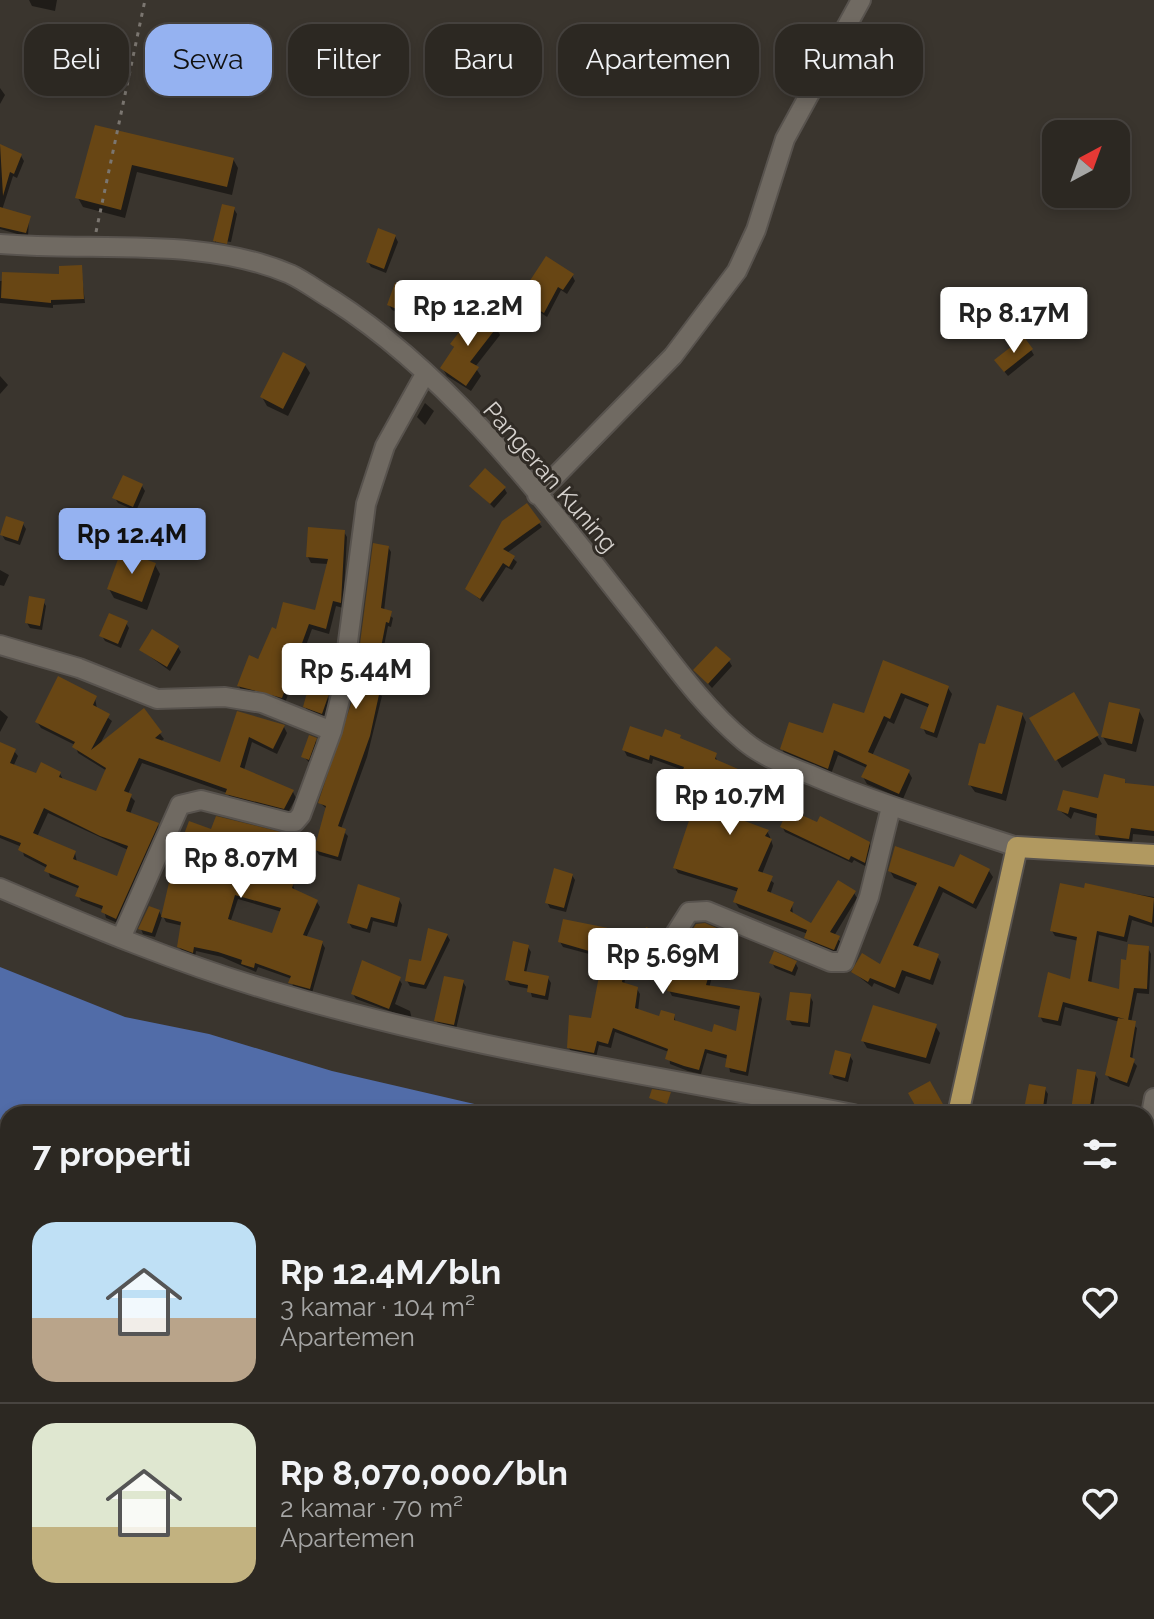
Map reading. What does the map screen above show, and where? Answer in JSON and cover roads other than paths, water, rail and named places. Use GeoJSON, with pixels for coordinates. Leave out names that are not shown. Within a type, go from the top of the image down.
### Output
{"type":"FeatureCollection","features":[{"type":"Feature","properties":{"kind":"main road"},"geometry":{"type":"LineString","coordinates":[[960,1106],[1017,847],[1154,855]]}},
{"type":"Feature","properties":{"kind":"street"},"geometry":{"type":"LineString","coordinates":[[537,495],[673,356],[729,283],[756,230],[785,139],[861,0]]}},
{"type":"Feature","properties":{"kind":"street","name":"Pangeran Kuning"},"geometry":{"type":"LineString","coordinates":[[0,244],[236,257],[283,271],[358,316],[425,374],[493,444],[680,672],[722,721],[747,744],[775,760],[891,807],[1017,847]]}},
{"type":"Feature","properties":{"kind":"street"},"geometry":{"type":"LineString","coordinates":[[121,938],[180,805],[201,800],[295,822],[305,807],[332,731],[347,655],[366,504],[385,446],[425,374]]}},
{"type":"Feature","properties":{"kind":"street"},"geometry":{"type":"LineString","coordinates":[[0,645],[79,668],[157,699],[225,697],[262,703],[332,731]]}},
{"type":"Feature","properties":{"kind":"street"},"geometry":{"type":"LineString","coordinates":[[670,942],[689,912],[707,911],[831,962],[844,962],[869,897],[891,807]]}},
{"type":"Feature","properties":{"kind":"street"},"geometry":{"type":"LineString","coordinates":[[0,888],[121,938],[271,991],[403,1027],[552,1059],[809,1106]]}},
{"type":"Feature","properties":{"kind":"water"},"geometry":{"type":"Polygon","coordinates":[[[0,967],[125,1017],[209,1034],[332,1071],[483,1106],[0,1106],[0,967]]]}}]}
